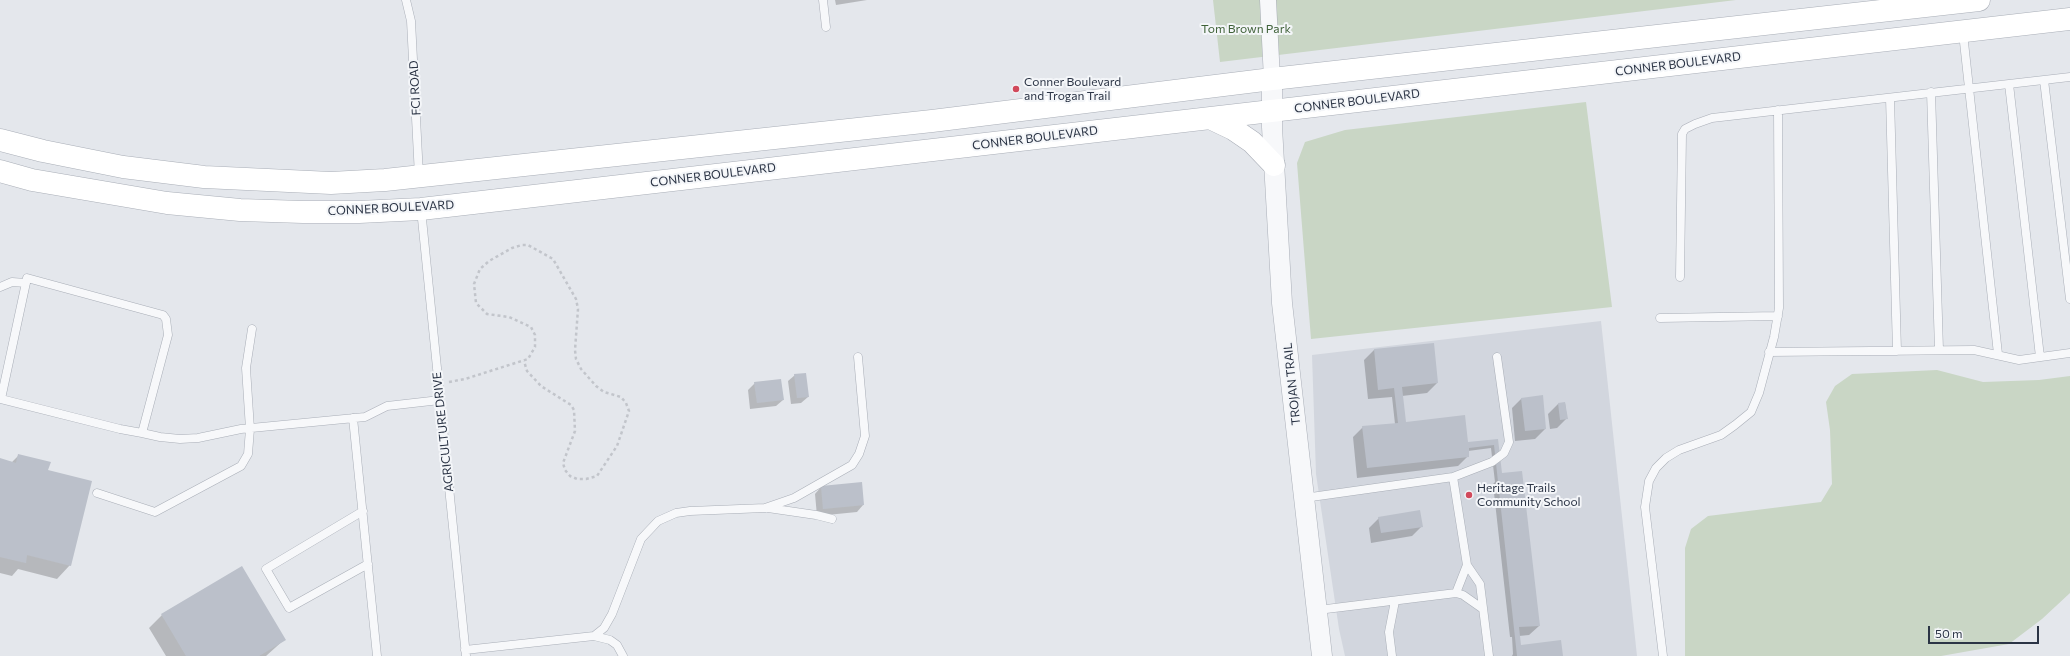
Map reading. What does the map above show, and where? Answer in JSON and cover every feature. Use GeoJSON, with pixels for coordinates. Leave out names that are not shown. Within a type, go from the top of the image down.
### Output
{"type":"FeatureCollection","features":[{"type":"Feature","properties":{"kind":"main road"},"geometry":{"type":"LineString","coordinates":[[0,140],[42,151],[123,167],[204,177],[331,183],[419,177],[908,123],[1272,79],[1969,1],[1963,31]]}},
{"type":"Feature","properties":{"kind":"main road","name":"CONNER BOULEVARD"},"geometry":{"type":"LineString","coordinates":[[0,171],[32,180],[113,195],[191,205],[303,212],[359,212],[421,209],[2070,19]]}},
{"type":"Feature","properties":{"kind":"main road"},"geometry":{"type":"LineString","coordinates":[[1210,118],[1232,129],[1252,142],[1274,165]]}},
{"type":"Feature","properties":{"kind":"main road"},"geometry":{"type":"LineString","coordinates":[[419,177],[421,209]]}},
{"type":"Feature","properties":{"kind":"street"},"geometry":{"type":"LineString","coordinates":[[1268,0],[1272,79]]}},
{"type":"Feature","properties":{"kind":"street","name":"TROJAN TRAIL"},"geometry":{"type":"LineString","coordinates":[[1272,79],[1274,165],[1282,303],[1322,656]]}},
{"type":"Feature","properties":{"kind":"lane","name":"FCI ROAD"},"geometry":{"type":"LineString","coordinates":[[406,0],[411,21],[419,177]]}},
{"type":"Feature","properties":{"kind":"lane"},"geometry":{"type":"LineString","coordinates":[[823,0],[826,26]]}},
{"type":"Feature","properties":{"kind":"lane"},"geometry":{"type":"LineString","coordinates":[[1963,31],[1968,89],[1998,354]]}},
{"type":"Feature","properties":{"kind":"lane"},"geometry":{"type":"LineString","coordinates":[[1680,277],[1682,134],[1685,129],[1712,118],[2070,77]]}},
{"type":"Feature","properties":{"kind":"lane"},"geometry":{"type":"LineString","coordinates":[[2044,80],[2070,299]]}},
{"type":"Feature","properties":{"kind":"lane"},"geometry":{"type":"LineString","coordinates":[[2009,84],[2040,357]]}},
{"type":"Feature","properties":{"kind":"lane"},"geometry":{"type":"LineString","coordinates":[[1931,92],[1939,350]]}},
{"type":"Feature","properties":{"kind":"lane"},"geometry":{"type":"LineString","coordinates":[[1890,98],[1897,351]]}},
{"type":"Feature","properties":{"kind":"lane"},"geometry":{"type":"LineString","coordinates":[[1663,656],[1645,506],[1649,481],[1656,468],[1666,458],[1679,450],[1720,435],[1751,412],[1778,316],[1778,110]]}},
{"type":"Feature","properties":{"kind":"lane","name":"AGRICULTURE DRIVE"},"geometry":{"type":"LineString","coordinates":[[421,209],[466,653]]}},
{"type":"Feature","properties":{"kind":"lane"},"geometry":{"type":"LineString","coordinates":[[142,433],[168,335],[168,326],[163,315],[27,278],[1,398],[142,433],[160,437],[192,438],[250,429],[353,418],[365,416],[387,406],[440,400]]}},
{"type":"Feature","properties":{"kind":"lane"},"geometry":{"type":"LineString","coordinates":[[0,287],[12,282],[26,283]]}},
{"type":"Feature","properties":{"kind":"lane"},"geometry":{"type":"LineString","coordinates":[[1660,318],[1778,316]]}},
{"type":"Feature","properties":{"kind":"lane"},"geometry":{"type":"LineString","coordinates":[[96,493],[155,512],[241,466],[248,454],[250,429],[246,368],[252,329]]}},
{"type":"Feature","properties":{"kind":"lane"},"geometry":{"type":"LineString","coordinates":[[1769,352],[1974,350],[1998,354],[2019,360],[2070,353]]}},
{"type":"Feature","properties":{"kind":"lane"},"geometry":{"type":"LineString","coordinates":[[765,508],[794,498],[852,465],[859,454],[865,436],[858,357]]}},
{"type":"Feature","properties":{"kind":"lane"},"geometry":{"type":"LineString","coordinates":[[1304,498],[1454,477],[1492,462],[1504,453],[1509,442],[1497,357]]}},
{"type":"Feature","properties":{"kind":"lane"},"geometry":{"type":"LineString","coordinates":[[353,418],[377,656]]}},
{"type":"Feature","properties":{"kind":"lane"},"geometry":{"type":"LineString","coordinates":[[1454,477],[1467,565],[1480,584],[1489,656]]}},
{"type":"Feature","properties":{"kind":"lane"},"geometry":{"type":"LineString","coordinates":[[594,636],[604,628],[612,614],[641,540],[658,521],[676,513],[690,511],[765,508],[816,515],[832,519]]}},
{"type":"Feature","properties":{"kind":"lane"},"geometry":{"type":"LineString","coordinates":[[362,511],[266,568],[289,608],[368,564]]}},
{"type":"Feature","properties":{"kind":"lane"},"geometry":{"type":"LineString","coordinates":[[1456,593],[1467,565]]}},
{"type":"Feature","properties":{"kind":"lane"},"geometry":{"type":"LineString","coordinates":[[1317,610],[1456,593],[1463,595],[1483,609]]}},
{"type":"Feature","properties":{"kind":"lane"},"geometry":{"type":"LineString","coordinates":[[1392,656],[1389,632],[1395,601]]}},
{"type":"Feature","properties":{"kind":"lane"},"geometry":{"type":"LineString","coordinates":[[466,653],[594,636],[610,640],[617,645],[622,656]]}},
{"type":"Feature","properties":{"kind":"path"},"geometry":{"type":"LineString","coordinates":[[438,384],[465,379],[524,361],[532,354],[535,347],[535,336],[531,327],[509,317],[487,314],[476,303],[474,296],[474,284],[480,269],[489,261],[512,248],[522,245],[528,246],[553,259],[576,298],[578,309],[575,350],[576,359],[581,369],[596,386],[604,392],[621,397],[626,403],[629,411],[617,446],[597,476],[586,479],[577,479],[570,476],[565,470],[563,463],[575,431],[574,410],[571,405],[541,386],[527,371],[524,361]]}},
{"type":"Feature","properties":{"kind":"shaded area","name":"Heritage Trails Community School"},"geometry":{"type":"Polygon","coordinates":[[[1601,321],[1637,656],[1345,656],[1339,629],[1316,474],[1312,355],[1601,321]]]}},
{"type":"Feature","properties":{"kind":"green space","name":"Tom Brown Park"},"geometry":{"type":"Polygon","coordinates":[[[1213,0],[1736,0],[1220,62],[1213,0]]]}},
{"type":"Feature","properties":{"kind":"green space"},"geometry":{"type":"Polygon","coordinates":[[[1586,102],[1612,307],[1311,339],[1297,163],[1305,142],[1345,130],[1586,102]]]}},
{"type":"Feature","properties":{"kind":"green space"},"geometry":{"type":"Polygon","coordinates":[[[1937,370],[1983,382],[2039,380],[2070,376],[2070,593],[2042,619],[2009,644],[1941,656],[1685,656],[1685,548],[1691,529],[1708,516],[1821,502],[1832,484],[1830,430],[1826,402],[1835,386],[1852,374],[1937,370]]]}},
{"type":"Feature","properties":{"kind":"building"},"geometry":{"type":"Polygon","coordinates":[[[1434,343],[1438,383],[1402,387],[1406,422],[1465,415],[1468,442],[1498,439],[1502,473],[1522,471],[1540,626],[1519,627],[1521,645],[1561,640],[1563,656],[1517,656],[1494,445],[1469,448],[1469,457],[1367,468],[1362,426],[1398,423],[1394,388],[1378,390],[1374,349],[1434,343]]]}},
{"type":"Feature","properties":{"kind":"building"},"geometry":{"type":"Polygon","coordinates":[[[806,373],[809,397],[797,398],[794,374],[806,373]]]}},
{"type":"Feature","properties":{"kind":"building"},"geometry":{"type":"Polygon","coordinates":[[[781,379],[784,400],[757,403],[754,382],[781,379]]]}},
{"type":"Feature","properties":{"kind":"building"},"geometry":{"type":"Polygon","coordinates":[[[1543,395],[1546,429],[1525,431],[1521,398],[1543,395]]]}},
{"type":"Feature","properties":{"kind":"building"},"geometry":{"type":"Polygon","coordinates":[[[1565,402],[1568,419],[1560,420],[1558,403],[1565,402]]]}},
{"type":"Feature","properties":{"kind":"building"},"geometry":{"type":"Polygon","coordinates":[[[18,454],[51,462],[48,470],[92,481],[71,566],[27,555],[26,563],[0,557],[0,458],[16,463],[18,454]]]}},
{"type":"Feature","properties":{"kind":"building"},"geometry":{"type":"Polygon","coordinates":[[[862,482],[864,505],[823,509],[821,486],[862,482]]]}},
{"type":"Feature","properties":{"kind":"building"},"geometry":{"type":"Polygon","coordinates":[[[1420,510],[1423,527],[1381,533],[1378,517],[1420,510]]]}},
{"type":"Feature","properties":{"kind":"building"},"geometry":{"type":"Polygon","coordinates":[[[242,566],[286,640],[259,656],[186,656],[161,614],[242,566]]]}},
{"type":"Feature","properties":{"kind":"place","name":"Conner Boulevard and Trogan Trail"},"geometry":{"type":"Point","coordinates":[1016,89]}},
{"type":"Feature","properties":{"kind":"place","name":"Heritage Trails Community School"},"geometry":{"type":"Point","coordinates":[1469,495]}}]}
